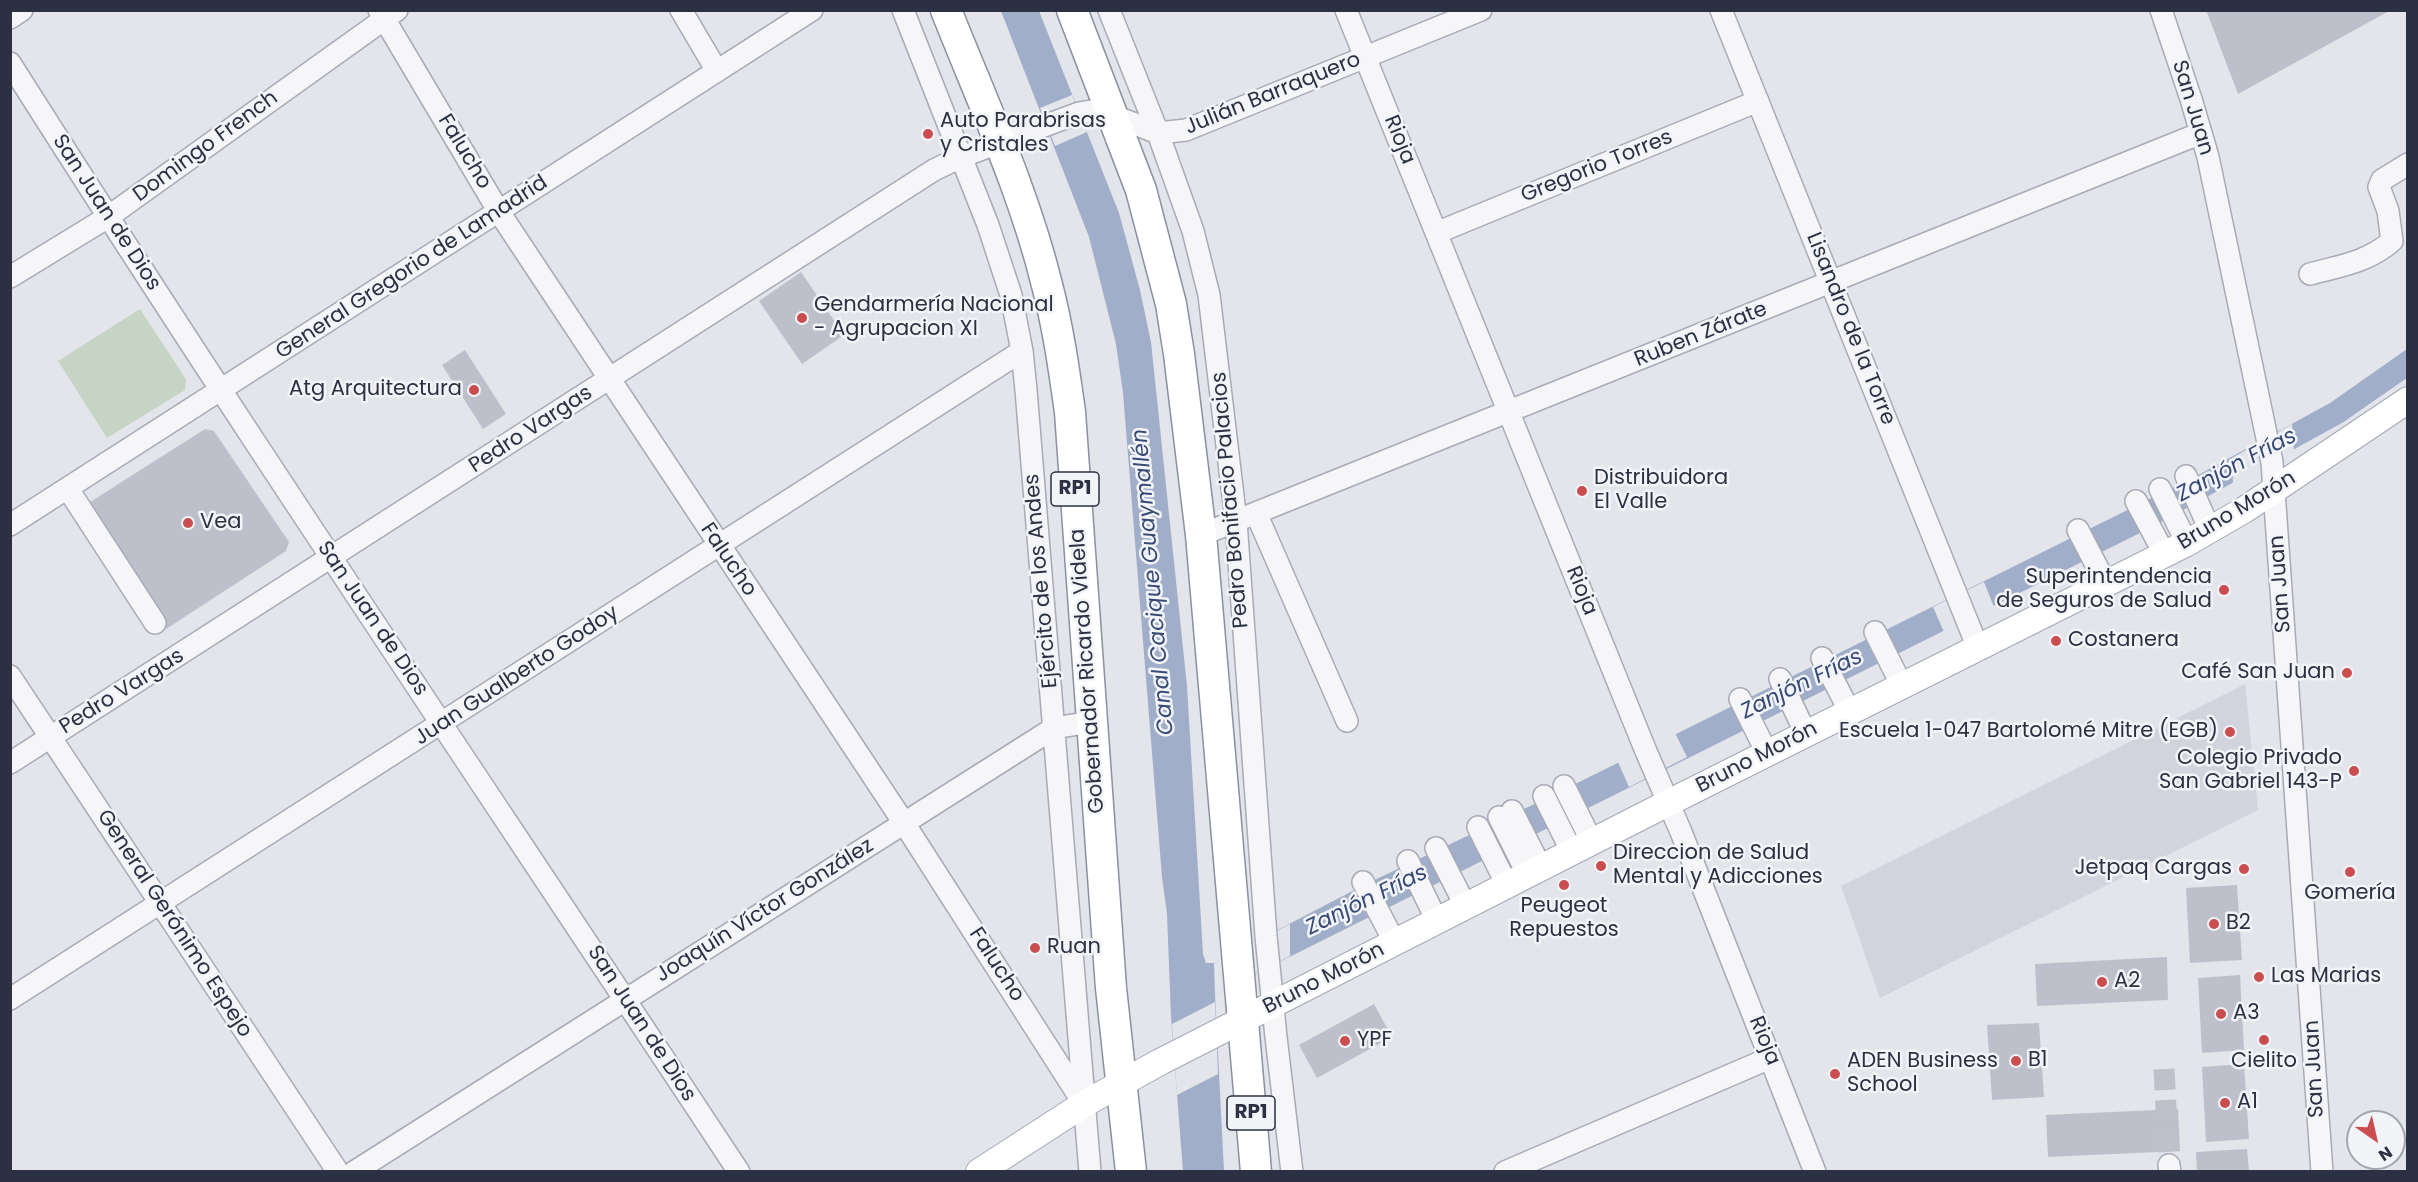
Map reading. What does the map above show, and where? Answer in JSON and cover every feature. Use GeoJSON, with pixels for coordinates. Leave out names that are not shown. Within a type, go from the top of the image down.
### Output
{"type":"FeatureCollection","features":[{"type":"Feature","properties":{"kind":"highway","name":"Gobernador Ricardo Videla"},"geometry":{"type":"LineString","coordinates":[[946,10],[1025,211],[1047,284],[1061,350],[1070,412],[1111,987],[1131,1172]]}},
{"type":"Feature","properties":{"kind":"highway","name":"RP1"},"geometry":{"type":"LineString","coordinates":[[1072,10],[1146,207],[1171,304],[1186,402],[1201,535],[1237,952],[1239,982],[1229,1028],[1256,1172]]}},
{"type":"Feature","properties":{"kind":"main road","name":"Bruno Morón"},"geometry":{"type":"LineString","coordinates":[[979,1172],[1084,1104],[1121,1083],[1668,803],[2176,549],[2275,490],[2408,400]]}},
{"type":"Feature","properties":{"kind":"street"},"geometry":{"type":"LineString","coordinates":[[10,18],[22,10]]}},
{"type":"Feature","properties":{"kind":"street"},"geometry":{"type":"LineString","coordinates":[[681,10],[717,71]]}},
{"type":"Feature","properties":{"kind":"street","name":"General Gregorio de Lamadrid"},"geometry":{"type":"LineString","coordinates":[[10,525],[812,10]]}},
{"type":"Feature","properties":{"kind":"street","name":"Ejército de los Andes"},"geometry":{"type":"LineString","coordinates":[[903,10],[988,225],[1011,295],[1022,351],[1090,1172]]}},
{"type":"Feature","properties":{"kind":"street","name":"Pedro Bonifacio Palacios"},"geometry":{"type":"LineString","coordinates":[[1109,10],[1158,133],[1193,231],[1209,295],[1236,521],[1272,1006],[1292,1172]]}},
{"type":"Feature","properties":{"kind":"street","name":"Rioja"},"geometry":{"type":"LineString","coordinates":[[1346,10],[1815,1172]]}},
{"type":"Feature","properties":{"kind":"street","name":"Julián Barraquero"},"geometry":{"type":"LineString","coordinates":[[1063,119],[1092,111],[1112,113],[1158,133],[1186,130],[1481,10]]}},
{"type":"Feature","properties":{"kind":"street","name":"Lisandro de la Torre"},"geometry":{"type":"LineString","coordinates":[[1721,10],[1978,648]]}},
{"type":"Feature","properties":{"kind":"street","name":"San Juan"},"geometry":{"type":"LineString","coordinates":[[2161,10],[2201,133],[2214,182],[2269,437],[2275,490],[2322,1172]]}},
{"type":"Feature","properties":{"kind":"street","name":"Falucho"},"geometry":{"type":"LineString","coordinates":[[387,14],[499,212],[904,823],[1084,1104]]}},
{"type":"Feature","properties":{"kind":"street","name":"Domingo French"},"geometry":{"type":"LineString","coordinates":[[10,277],[108,217],[387,14]]}},
{"type":"Feature","properties":{"kind":"street","name":"San Juan de Dios"},"geometry":{"type":"LineString","coordinates":[[10,63],[331,559],[739,1172]]}},
{"type":"Feature","properties":{"kind":"street","name":"Gregorio Torres"},"geometry":{"type":"LineString","coordinates":[[1436,233],[1758,101]]}},
{"type":"Feature","properties":{"kind":"street","name":"Pedro Vargas"},"geometry":{"type":"LineString","coordinates":[[10,763],[934,170],[1063,119]]}},
{"type":"Feature","properties":{"kind":"street","name":"Ruben Zárate"},"geometry":{"type":"LineString","coordinates":[[1201,535],[2201,133]]}},
{"type":"Feature","properties":{"kind":"street"},"geometry":{"type":"LineString","coordinates":[[2310,273],[2364,260],[2379,252],[2392,241],[2388,211],[2379,187],[2382,180],[2408,164]]}},
{"type":"Feature","properties":{"kind":"street","name":"Juan Gualberto Godoy"},"geometry":{"type":"LineString","coordinates":[[10,999],[1022,351]]}},
{"type":"Feature","properties":{"kind":"street"},"geometry":{"type":"LineString","coordinates":[[2187,478],[2210,530]]}},
{"type":"Feature","properties":{"kind":"street"},"geometry":{"type":"LineString","coordinates":[[68,489],[155,623]]}},
{"type":"Feature","properties":{"kind":"street"},"geometry":{"type":"LineString","coordinates":[[2161,491],[2174,516],[2176,549]]}},
{"type":"Feature","properties":{"kind":"street"},"geometry":{"type":"LineString","coordinates":[[2137,503],[2151,528],[2176,549]]}},
{"type":"Feature","properties":{"kind":"street"},"geometry":{"type":"LineString","coordinates":[[1256,513],[1347,721]]}},
{"type":"Feature","properties":{"kind":"street"},"geometry":{"type":"LineString","coordinates":[[2079,532],[2106,584]]}},
{"type":"Feature","properties":{"kind":"street"},"geometry":{"type":"LineString","coordinates":[[1871,636],[1897,688]]}},
{"type":"Feature","properties":{"kind":"street"},"geometry":{"type":"LineString","coordinates":[[1823,660],[1850,712]]}},
{"type":"Feature","properties":{"kind":"street","name":"General Gerónimo Espejo"},"geometry":{"type":"LineString","coordinates":[[10,676],[338,1172]]}},
{"type":"Feature","properties":{"kind":"street"},"geometry":{"type":"LineString","coordinates":[[1785,678],[1811,731]]}},
{"type":"Feature","properties":{"kind":"street"},"geometry":{"type":"LineString","coordinates":[[1741,700],[1767,753]]}},
{"type":"Feature","properties":{"kind":"street","name":"Joaquín Víctor González"},"geometry":{"type":"LineString","coordinates":[[354,1172],[1054,728],[1091,722]]}},
{"type":"Feature","properties":{"kind":"street"},"geometry":{"type":"LineString","coordinates":[[1549,864],[1578,814],[1565,787]]}},
{"type":"Feature","properties":{"kind":"street"},"geometry":{"type":"LineString","coordinates":[[1534,835],[1544,797]]}},
{"type":"Feature","properties":{"kind":"street"},"geometry":{"type":"LineString","coordinates":[[1549,864],[1534,835],[1513,813],[1534,835],[1549,864]]}},
{"type":"Feature","properties":{"kind":"street"},"geometry":{"type":"LineString","coordinates":[[1479,829],[1493,855],[1549,864]]}},
{"type":"Feature","properties":{"kind":"street"},"geometry":{"type":"LineString","coordinates":[[1436,849],[1466,907]]}},
{"type":"Feature","properties":{"kind":"street"},"geometry":{"type":"LineString","coordinates":[[1408,863],[1437,921]]}},
{"type":"Feature","properties":{"kind":"street"},"geometry":{"type":"LineString","coordinates":[[1364,884],[1395,943]]}},
{"type":"Feature","properties":{"kind":"street"},"geometry":{"type":"LineString","coordinates":[[1505,1172],[1541,1164],[1770,1058]]}},
{"type":"Feature","properties":{"kind":"shaded area"},"geometry":{"type":"Polygon","coordinates":[[[2245,684],[2258,810],[1880,998],[1841,886],[2245,684]]]}},
{"type":"Feature","properties":{"kind":"green space"},"geometry":{"type":"Polygon","coordinates":[[[140,309],[186,379],[185,390],[107,438],[58,361],[140,309]]]}},
{"type":"Feature","properties":{"kind":"water"},"geometry":{"type":"Polygon","coordinates":[[[1001,11],[1039,11],[1119,213],[1140,290],[1151,342],[1187,686],[1203,954],[1206,963],[1214,963],[1364,885],[1545,799],[2200,474],[2330,403],[2407,349],[2407,378],[2342,423],[2150,528],[1215,994],[1224,1171],[1183,1171],[1171,1017],[1167,914],[1162,877],[1123,393],[1116,344],[1089,237],[1001,11]]]}},
{"type":"Feature","properties":{"kind":"pier"},"geometry":{"type":"Polygon","coordinates":[[[1072,95],[1087,132],[1055,146],[1040,108],[1072,95]]]}},
{"type":"Feature","properties":{"kind":"pier"},"geometry":{"type":"Polygon","coordinates":[[[2292,424],[2294,451],[2233,483],[2232,458],[2292,424]]]}},
{"type":"Feature","properties":{"kind":"pier"},"geometry":{"type":"Polygon","coordinates":[[[1984,582],[1994,607],[1944,632],[1933,607],[1984,582]]]}},
{"type":"Feature","properties":{"kind":"pier"},"geometry":{"type":"Polygon","coordinates":[[[1675,733],[1687,757],[1629,787],[1618,762],[1675,733]]]}},
{"type":"Feature","properties":{"kind":"pier"},"geometry":{"type":"Polygon","coordinates":[[[1290,924],[1290,956],[1215,994],[1214,963],[1290,924]]]}},
{"type":"Feature","properties":{"kind":"pier"},"geometry":{"type":"Polygon","coordinates":[[[1215,1002],[1218,1074],[1177,1095],[1172,1024],[1215,1002]]]}},
{"type":"Feature","properties":{"kind":"building"},"geometry":{"type":"Polygon","coordinates":[[[2206,10],[2391,10],[2238,94],[2206,10]]]}},
{"type":"Feature","properties":{"kind":"building","name":"Gendarmería Nacional - Agrupacion XI"},"geometry":{"type":"Polygon","coordinates":[[[801,272],[844,335],[802,364],[759,301],[801,272]]]}},
{"type":"Feature","properties":{"kind":"building","name":"Atg Arquitectura"},"geometry":{"type":"Polygon","coordinates":[[[465,350],[506,414],[483,429],[442,365],[465,350]]]}},
{"type":"Feature","properties":{"kind":"building","name":"Vea"},"geometry":{"type":"Polygon","coordinates":[[[205,429],[214,431],[289,542],[286,551],[166,629],[87,504],[205,429]]]}},
{"type":"Feature","properties":{"kind":"building","name":"B2"},"geometry":{"type":"Polygon","coordinates":[[[2237,885],[2242,960],[2190,963],[2186,888],[2237,885]]]}},
{"type":"Feature","properties":{"kind":"building","name":"A2"},"geometry":{"type":"Polygon","coordinates":[[[2167,957],[2168,1000],[2037,1006],[2035,964],[2167,957]]]}},
{"type":"Feature","properties":{"kind":"building","name":"A3"},"geometry":{"type":"Polygon","coordinates":[[[2240,975],[2244,1050],[2202,1053],[2198,978],[2240,975]]]}},
{"type":"Feature","properties":{"kind":"building","name":"YPF"},"geometry":{"type":"Polygon","coordinates":[[[1374,1004],[1392,1037],[1317,1078],[1299,1045],[1374,1004]]]}},
{"type":"Feature","properties":{"kind":"building","name":"B1"},"geometry":{"type":"Polygon","coordinates":[[[2039,1023],[2044,1097],[1992,1100],[1987,1025],[2039,1023]]]}},
{"type":"Feature","properties":{"kind":"building","name":"A1"},"geometry":{"type":"Polygon","coordinates":[[[2244,1064],[2249,1139],[2206,1142],[2202,1067],[2244,1064]]]}},
{"type":"Feature","properties":{"kind":"building"},"geometry":{"type":"Polygon","coordinates":[[[2178,1109],[2180,1151],[2048,1157],[2046,1115],[2178,1109]]]}},
{"type":"Feature","properties":{"kind":"building"},"geometry":{"type":"Polygon","coordinates":[[[2247,1149],[2249,1172],[2197,1172],[2196,1152],[2247,1149]]]}},
{"type":"Feature","properties":{"kind":"tunnel"},"geometry":{"type":"LineString","coordinates":[[2164,1069],[2169,1165]]}},
{"type":"Feature","properties":{"kind":"place","name":"Auto Parabrisas y Cristales"},"geometry":{"type":"Point","coordinates":[928,134]}},
{"type":"Feature","properties":{"kind":"place","name":"Gendarmería Nacional - Agrupacion XI"},"geometry":{"type":"Point","coordinates":[802,318]}},
{"type":"Feature","properties":{"kind":"place","name":"Atg Arquitectura"},"geometry":{"type":"Point","coordinates":[474,390]}},
{"type":"Feature","properties":{"kind":"place","name":"Distribuidora El Valle"},"geometry":{"type":"Point","coordinates":[1582,491]}},
{"type":"Feature","properties":{"kind":"place","name":"Vea"},"geometry":{"type":"Point","coordinates":[188,523]}},
{"type":"Feature","properties":{"kind":"place","name":"Superintendencia de Seguros de Salud"},"geometry":{"type":"Point","coordinates":[2224,590]}},
{"type":"Feature","properties":{"kind":"place","name":"Costanera"},"geometry":{"type":"Point","coordinates":[2056,641]}},
{"type":"Feature","properties":{"kind":"place","name":"Café San Juan"},"geometry":{"type":"Point","coordinates":[2347,673]}},
{"type":"Feature","properties":{"kind":"place","name":"Escuela 1-047 Bartolomé Mitre (EGB)"},"geometry":{"type":"Point","coordinates":[2230,732]}},
{"type":"Feature","properties":{"kind":"place","name":"Colegio Privado San Gabriel 143-P"},"geometry":{"type":"Point","coordinates":[2354,771]}},
{"type":"Feature","properties":{"kind":"place","name":"Direccion de Salud Mental y Adicciones"},"geometry":{"type":"Point","coordinates":[1601,866]}},
{"type":"Feature","properties":{"kind":"place","name":"Jetpaq Cargas"},"geometry":{"type":"Point","coordinates":[2244,869]}},
{"type":"Feature","properties":{"kind":"place","name":"Gomería"},"geometry":{"type":"Point","coordinates":[2350,872]}},
{"type":"Feature","properties":{"kind":"place","name":"Peugeot Repuestos"},"geometry":{"type":"Point","coordinates":[1564,885]}},
{"type":"Feature","properties":{"kind":"place","name":"B2"},"geometry":{"type":"Point","coordinates":[2214,924]}},
{"type":"Feature","properties":{"kind":"place","name":"Ruan"},"geometry":{"type":"Point","coordinates":[1035,948]}},
{"type":"Feature","properties":{"kind":"place","name":"Las Marias"},"geometry":{"type":"Point","coordinates":[2259,977]}},
{"type":"Feature","properties":{"kind":"place","name":"A2"},"geometry":{"type":"Point","coordinates":[2102,982]}},
{"type":"Feature","properties":{"kind":"place","name":"A3"},"geometry":{"type":"Point","coordinates":[2221,1014]}},
{"type":"Feature","properties":{"kind":"place","name":"Cielito"},"geometry":{"type":"Point","coordinates":[2264,1040]}},
{"type":"Feature","properties":{"kind":"place","name":"YPF"},"geometry":{"type":"Point","coordinates":[1345,1041]}},
{"type":"Feature","properties":{"kind":"place","name":"B1"},"geometry":{"type":"Point","coordinates":[2016,1061]}},
{"type":"Feature","properties":{"kind":"place","name":"ADEN Business School"},"geometry":{"type":"Point","coordinates":[1835,1074]}},
{"type":"Feature","properties":{"kind":"place","name":"A1"},"geometry":{"type":"Point","coordinates":[2225,1103]}},
{"type":"Feature","properties":{"kind":"water label","name":"Zanjón Frías"},"geometry":{"type":"Point","coordinates":[2237,466]}},
{"type":"Feature","properties":{"kind":"water label","name":"Canal Cacique Guaymallén"},"geometry":{"type":"Point","coordinates":[1154,582]}},
{"type":"Feature","properties":{"kind":"water label","name":"Zanjón Frías"},"geometry":{"type":"Point","coordinates":[1802,685]}},
{"type":"Feature","properties":{"kind":"water label","name":"Zanjón Frías"},"geometry":{"type":"Point","coordinates":[1367,901]}}]}
